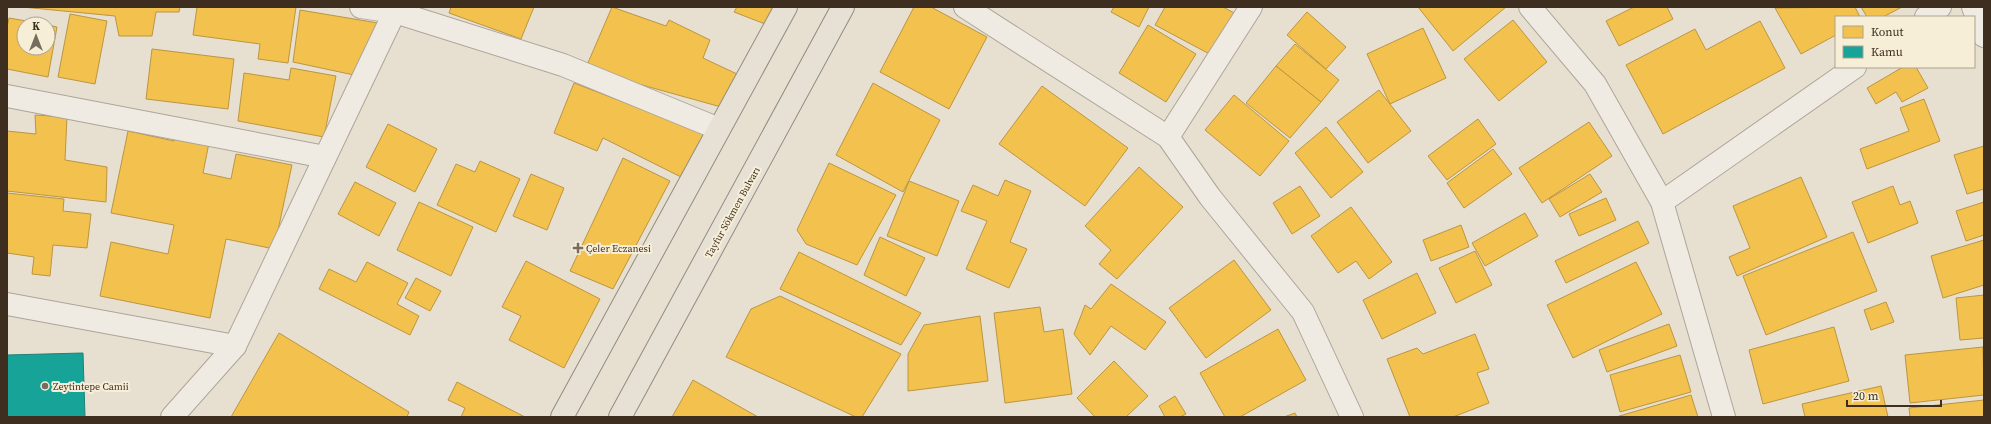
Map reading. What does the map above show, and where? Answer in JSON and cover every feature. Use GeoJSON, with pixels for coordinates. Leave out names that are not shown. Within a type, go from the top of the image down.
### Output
{"type":"FeatureCollection","features":[{"type":"Feature","properties":{"kind":"main road"},"geometry":{"type":"LineString","coordinates":[[562,417],[786,7]]}},
{"type":"Feature","properties":{"kind":"main road","name":"Tayfur Sökmen Bulvarı"},"geometry":{"type":"LineString","coordinates":[[620,417],[843,7]]}},
{"type":"Feature","properties":{"kind":"street"},"geometry":{"type":"LineString","coordinates":[[361,7],[396,10],[563,65],[719,128]]}},
{"type":"Feature","properties":{"kind":"street"},"geometry":{"type":"LineString","coordinates":[[965,7],[1168,137],[1210,196],[1303,312],[1352,417]]}},
{"type":"Feature","properties":{"kind":"street"},"geometry":{"type":"LineString","coordinates":[[1168,137],[1251,7]]}},
{"type":"Feature","properties":{"kind":"street"},"geometry":{"type":"LineString","coordinates":[[1530,7],[1595,84],[1662,202],[1724,417]]}},
{"type":"Feature","properties":{"kind":"street"},"geometry":{"type":"LineString","coordinates":[[1927,16],[1940,7]]}},
{"type":"Feature","properties":{"kind":"street"},"geometry":{"type":"LineString","coordinates":[[1973,7],[1984,36]]}},
{"type":"Feature","properties":{"kind":"street"},"geometry":{"type":"LineString","coordinates":[[172,417],[235,346],[396,10]]}},
{"type":"Feature","properties":{"kind":"street"},"geometry":{"type":"LineString","coordinates":[[1662,202],[1854,68]]}},
{"type":"Feature","properties":{"kind":"street"},"geometry":{"type":"LineString","coordinates":[[7,96],[325,157]]}},
{"type":"Feature","properties":{"kind":"street"},"geometry":{"type":"LineString","coordinates":[[7,304],[235,346]]}},
{"type":"Feature","properties":{"kind":"building: Konut"},"geometry":{"type":"Polygon","coordinates":[[[22,7],[180,7],[179,12],[156,12],[152,36],[119,36],[115,16],[22,7]]]}},
{"type":"Feature","properties":{"kind":"building: Konut"},"geometry":{"type":"Polygon","coordinates":[[[197,7],[296,7],[288,63],[258,59],[260,44],[193,35],[197,7]]]}},
{"type":"Feature","properties":{"kind":"building: Konut"},"geometry":{"type":"Polygon","coordinates":[[[451,7],[534,7],[521,39],[449,13],[451,7]]]}},
{"type":"Feature","properties":{"kind":"building: Konut"},"geometry":{"type":"Polygon","coordinates":[[[612,7],[666,26],[669,20],[710,40],[703,58],[737,74],[721,107],[624,80],[587,65],[612,7]]]}},
{"type":"Feature","properties":{"kind":"building: Konut"},"geometry":{"type":"Polygon","coordinates":[[[737,7],[774,7],[765,24],[734,12],[737,7]]]}},
{"type":"Feature","properties":{"kind":"building: Konut"},"geometry":{"type":"Polygon","coordinates":[[[914,7],[931,7],[987,37],[949,109],[880,72],[914,7]]]}},
{"type":"Feature","properties":{"kind":"building: Konut"},"geometry":{"type":"Polygon","coordinates":[[[1114,7],[1149,7],[1139,27],[1111,12],[1114,7]]]}},
{"type":"Feature","properties":{"kind":"building: Konut"},"geometry":{"type":"Polygon","coordinates":[[[1165,7],[1223,7],[1240,16],[1217,58],[1155,25],[1165,7]]]}},
{"type":"Feature","properties":{"kind":"building: Konut"},"geometry":{"type":"Polygon","coordinates":[[[1418,7],[1506,7],[1453,51],[1418,7]]]}},
{"type":"Feature","properties":{"kind":"building: Konut"},"geometry":{"type":"Polygon","coordinates":[[[1634,7],[1667,7],[1673,19],[1619,46],[1606,21],[1634,7]]]}},
{"type":"Feature","properties":{"kind":"building: Konut"},"geometry":{"type":"Polygon","coordinates":[[[1855,7],[1860,16],[1835,16],[1835,36],[1801,54],[1775,8],[1855,7]]]}},
{"type":"Feature","properties":{"kind":"building: Konut"},"geometry":{"type":"Polygon","coordinates":[[[1861,7],[1902,7],[1885,16],[1866,16],[1861,7]]]}},
{"type":"Feature","properties":{"kind":"building: Konut"},"geometry":{"type":"Polygon","coordinates":[[[300,10],[378,23],[354,75],[293,62],[300,10]]]}},
{"type":"Feature","properties":{"kind":"building: Konut"},"geometry":{"type":"Polygon","coordinates":[[[1307,12],[1346,47],[1326,69],[1287,35],[1307,12]]]}},
{"type":"Feature","properties":{"kind":"building: Konut"},"geometry":{"type":"Polygon","coordinates":[[[70,14],[107,21],[95,84],[58,77],[70,14]]]}},
{"type":"Feature","properties":{"kind":"building: Konut"},"geometry":{"type":"Polygon","coordinates":[[[9,18],[16,19],[16,56],[52,56],[48,77],[7,69],[7,27],[9,18]]]}},
{"type":"Feature","properties":{"kind":"building: Konut"},"geometry":{"type":"Polygon","coordinates":[[[1513,20],[1547,62],[1499,101],[1464,59],[1513,20]]]}},
{"type":"Feature","properties":{"kind":"building: Konut"},"geometry":{"type":"Polygon","coordinates":[[[1760,21],[1785,68],[1663,134],[1626,65],[1695,29],[1706,50],[1760,21]]]}},
{"type":"Feature","properties":{"kind":"building: Konut"},"geometry":{"type":"Polygon","coordinates":[[[1148,25],[1196,54],[1166,102],[1119,73],[1148,25]]]}},
{"type":"Feature","properties":{"kind":"building: Konut"},"geometry":{"type":"Polygon","coordinates":[[[1423,28],[1446,78],[1390,104],[1367,54],[1423,28]]]}},
{"type":"Feature","properties":{"kind":"building: Konut"},"geometry":{"type":"Polygon","coordinates":[[[1295,44],[1339,80],[1321,102],[1276,66],[1295,44]]]}},
{"type":"Feature","properties":{"kind":"building: Konut"},"geometry":{"type":"Polygon","coordinates":[[[152,49],[234,59],[228,109],[146,99],[152,49]]]}},
{"type":"Feature","properties":{"kind":"building: Konut"},"geometry":{"type":"Polygon","coordinates":[[[1276,66],[1321,102],[1290,138],[1246,103],[1276,66]]]}},
{"type":"Feature","properties":{"kind":"building: Konut"},"geometry":{"type":"Polygon","coordinates":[[[291,68],[336,76],[324,137],[238,121],[244,73],[289,80],[291,68]]]}},
{"type":"Feature","properties":{"kind":"building: Konut"},"geometry":{"type":"Polygon","coordinates":[[[1901,68],[1917,68],[1928,88],[1902,102],[1896,92],[1876,104],[1867,88],[1901,68]]]}},
{"type":"Feature","properties":{"kind":"building: Konut"},"geometry":{"type":"Polygon","coordinates":[[[574,83],[707,134],[685,179],[603,138],[597,151],[554,133],[574,83]]]}},
{"type":"Feature","properties":{"kind":"building: Konut"},"geometry":{"type":"Polygon","coordinates":[[[873,83],[940,120],[903,192],[836,155],[873,83]]]}},
{"type":"Feature","properties":{"kind":"building: Konut"},"geometry":{"type":"Polygon","coordinates":[[[1042,86],[1128,148],[1085,206],[999,144],[1042,86]]]}},
{"type":"Feature","properties":{"kind":"building: Konut"},"geometry":{"type":"Polygon","coordinates":[[[1379,90],[1411,131],[1368,163],[1337,122],[1379,90]]]}},
{"type":"Feature","properties":{"kind":"building: Konut"},"geometry":{"type":"Polygon","coordinates":[[[1234,95],[1289,141],[1260,176],[1205,130],[1234,95]]]}},
{"type":"Feature","properties":{"kind":"building: Konut"},"geometry":{"type":"Polygon","coordinates":[[[1924,99],[1940,141],[1867,169],[1860,149],[1909,131],[1900,108],[1924,99]]]}},
{"type":"Feature","properties":{"kind":"building: Konut"},"geometry":{"type":"Polygon","coordinates":[[[35,115],[67,117],[65,160],[107,167],[106,202],[7,191],[7,131],[36,134],[35,115]]]}},
{"type":"Feature","properties":{"kind":"building: Konut"},"geometry":{"type":"Polygon","coordinates":[[[1478,119],[1496,144],[1447,180],[1428,156],[1478,119]]]}},
{"type":"Feature","properties":{"kind":"building: Konut"},"geometry":{"type":"Polygon","coordinates":[[[1589,122],[1612,156],[1542,203],[1519,168],[1589,122]]]}},
{"type":"Feature","properties":{"kind":"building: Konut"},"geometry":{"type":"Polygon","coordinates":[[[388,124],[437,149],[415,192],[366,167],[388,124]]]}},
{"type":"Feature","properties":{"kind":"building: Konut"},"geometry":{"type":"Polygon","coordinates":[[[1326,127],[1363,172],[1331,198],[1295,153],[1326,127]]]}},
{"type":"Feature","properties":{"kind":"building: Konut"},"geometry":{"type":"Polygon","coordinates":[[[128,131],[174,141],[175,136],[209,143],[203,173],[231,179],[236,154],[292,165],[274,249],[226,239],[210,318],[100,296],[111,242],[168,254],[174,225],[111,213],[128,131]]]}},
{"type":"Feature","properties":{"kind":"building: Konut"},"geometry":{"type":"Polygon","coordinates":[[[1984,146],[1984,189],[1967,194],[1954,155],[1984,146]]]}},
{"type":"Feature","properties":{"kind":"building: Konut"},"geometry":{"type":"Polygon","coordinates":[[[1493,149],[1512,174],[1464,208],[1447,183],[1493,149]]]}},
{"type":"Feature","properties":{"kind":"building: Konut"},"geometry":{"type":"Polygon","coordinates":[[[623,158],[670,181],[613,289],[570,271],[623,158]]]}},
{"type":"Feature","properties":{"kind":"building: Konut"},"geometry":{"type":"Polygon","coordinates":[[[480,161],[520,179],[496,232],[437,205],[456,164],[475,172],[480,161]]]}},
{"type":"Feature","properties":{"kind":"building: Konut"},"geometry":{"type":"Polygon","coordinates":[[[829,163],[896,195],[857,265],[806,244],[797,230],[829,163]]]}},
{"type":"Feature","properties":{"kind":"building: Konut"},"geometry":{"type":"Polygon","coordinates":[[[1139,167],[1183,207],[1117,279],[1099,264],[1111,250],[1085,226],[1139,167]]]}},
{"type":"Feature","properties":{"kind":"building: Konut"},"geometry":{"type":"Polygon","coordinates":[[[531,174],[564,188],[547,230],[513,216],[531,174]]]}},
{"type":"Feature","properties":{"kind":"building: Konut"},"geometry":{"type":"Polygon","coordinates":[[[1590,174],[1602,192],[1560,217],[1549,199],[1590,174]]]}},
{"type":"Feature","properties":{"kind":"building: Konut"},"geometry":{"type":"Polygon","coordinates":[[[1801,177],[1827,237],[1737,276],[1729,257],[1750,248],[1733,206],[1801,177]]]}},
{"type":"Feature","properties":{"kind":"building: Konut"},"geometry":{"type":"Polygon","coordinates":[[[1005,180],[1031,191],[1010,242],[1027,249],[1009,288],[966,269],[987,221],[961,211],[973,185],[998,196],[1005,180]]]}},
{"type":"Feature","properties":{"kind":"building: Konut"},"geometry":{"type":"Polygon","coordinates":[[[909,181],[959,201],[937,256],[887,236],[909,181]]]}},
{"type":"Feature","properties":{"kind":"building: Konut"},"geometry":{"type":"Polygon","coordinates":[[[355,182],[396,203],[379,236],[338,214],[355,182]]]}},
{"type":"Feature","properties":{"kind":"building: Konut"},"geometry":{"type":"Polygon","coordinates":[[[1300,186],[1320,216],[1292,234],[1273,203],[1300,186]]]}},
{"type":"Feature","properties":{"kind":"building: Konut"},"geometry":{"type":"Polygon","coordinates":[[[1893,186],[1900,205],[1910,201],[1918,223],[1868,243],[1852,202],[1893,186]]]}},
{"type":"Feature","properties":{"kind":"building: Konut"},"geometry":{"type":"Polygon","coordinates":[[[7,193],[64,199],[63,211],[91,214],[87,248],[53,245],[50,276],[32,274],[34,257],[7,253],[7,193]]]}},
{"type":"Feature","properties":{"kind":"building: Konut"},"geometry":{"type":"Polygon","coordinates":[[[1606,198],[1616,220],[1579,236],[1569,214],[1606,198]]]}},
{"type":"Feature","properties":{"kind":"building: Konut"},"geometry":{"type":"Polygon","coordinates":[[[419,202],[473,227],[451,276],[397,250],[419,202]]]}},
{"type":"Feature","properties":{"kind":"building: Konut"},"geometry":{"type":"Polygon","coordinates":[[[1984,202],[1984,235],[1966,241],[1956,211],[1984,202]]]}},
{"type":"Feature","properties":{"kind":"building: Konut"},"geometry":{"type":"Polygon","coordinates":[[[1351,207],[1392,262],[1369,279],[1356,261],[1338,273],[1311,236],[1351,207]]]}},
{"type":"Feature","properties":{"kind":"building: Konut"},"geometry":{"type":"Polygon","coordinates":[[[1525,213],[1538,236],[1485,266],[1472,243],[1525,213]]]}},
{"type":"Feature","properties":{"kind":"building: Konut"},"geometry":{"type":"Polygon","coordinates":[[[1638,221],[1649,243],[1566,283],[1555,261],[1638,221]]]}},
{"type":"Feature","properties":{"kind":"building: Konut"},"geometry":{"type":"Polygon","coordinates":[[[1461,225],[1469,247],[1431,261],[1423,240],[1461,225]]]}},
{"type":"Feature","properties":{"kind":"building: Konut"},"geometry":{"type":"Polygon","coordinates":[[[1853,232],[1877,291],[1766,335],[1743,276],[1853,232]]]}},
{"type":"Feature","properties":{"kind":"building: Konut"},"geometry":{"type":"Polygon","coordinates":[[[880,237],[925,258],[906,296],[864,275],[880,237]]]}},
{"type":"Feature","properties":{"kind":"building: Konut"},"geometry":{"type":"Polygon","coordinates":[[[1984,240],[1984,285],[1943,298],[1931,256],[1984,240]]]}},
{"type":"Feature","properties":{"kind":"building: Konut"},"geometry":{"type":"Polygon","coordinates":[[[1475,251],[1492,285],[1456,303],[1439,268],[1475,251]]]}},
{"type":"Feature","properties":{"kind":"building: Konut"},"geometry":{"type":"Polygon","coordinates":[[[799,252],[921,313],[901,345],[780,289],[799,252]]]}},
{"type":"Feature","properties":{"kind":"building: Konut"},"geometry":{"type":"Polygon","coordinates":[[[1234,260],[1271,310],[1206,358],[1169,308],[1234,260]]]}},
{"type":"Feature","properties":{"kind":"building: Konut"},"geometry":{"type":"Polygon","coordinates":[[[526,261],[600,299],[564,368],[509,340],[521,316],[502,307],[526,261]]]}},
{"type":"Feature","properties":{"kind":"building: Konut"},"geometry":{"type":"Polygon","coordinates":[[[367,262],[408,283],[397,304],[419,316],[410,335],[319,289],[329,269],[356,282],[367,262]]]}},
{"type":"Feature","properties":{"kind":"building: Konut"},"geometry":{"type":"Polygon","coordinates":[[[1636,262],[1662,314],[1573,358],[1547,305],[1636,262]]]}},
{"type":"Feature","properties":{"kind":"building: Konut"},"geometry":{"type":"Polygon","coordinates":[[[1417,273],[1436,313],[1382,339],[1363,300],[1417,273]]]}},
{"type":"Feature","properties":{"kind":"building: Konut"},"geometry":{"type":"Polygon","coordinates":[[[416,278],[441,291],[430,311],[405,298],[416,278]]]}},
{"type":"Feature","properties":{"kind":"building: Konut"},"geometry":{"type":"Polygon","coordinates":[[[1111,284],[1166,322],[1145,350],[1111,326],[1090,355],[1074,334],[1085,305],[1091,309],[1111,284]]]}},
{"type":"Feature","properties":{"kind":"building: Konut"},"geometry":{"type":"Polygon","coordinates":[[[1984,295],[1984,338],[1960,340],[1956,298],[1984,295]]]}},
{"type":"Feature","properties":{"kind":"building: Konut"},"geometry":{"type":"Polygon","coordinates":[[[780,296],[901,354],[862,417],[856,417],[726,357],[751,309],[780,296]]]}},
{"type":"Feature","properties":{"kind":"building: Konut"},"geometry":{"type":"Polygon","coordinates":[[[1886,302],[1894,322],[1871,330],[1864,310],[1886,302]]]}},
{"type":"Feature","properties":{"kind":"building: Konut"},"geometry":{"type":"Polygon","coordinates":[[[1040,307],[1044,332],[1063,329],[1072,394],[1005,403],[994,313],[1040,307]]]}},
{"type":"Feature","properties":{"kind":"building: Konut"},"geometry":{"type":"Polygon","coordinates":[[[980,316],[988,381],[908,391],[908,354],[924,325],[980,316]]]}},
{"type":"Feature","properties":{"kind":"building: Konut"},"geometry":{"type":"Polygon","coordinates":[[[1669,324],[1677,346],[1607,372],[1599,350],[1669,324]]]}},
{"type":"Feature","properties":{"kind":"building: Konut"},"geometry":{"type":"Polygon","coordinates":[[[1834,327],[1849,381],[1763,404],[1749,350],[1834,327]]]}},
{"type":"Feature","properties":{"kind":"building: Konut"},"geometry":{"type":"Polygon","coordinates":[[[1278,329],[1306,380],[1240,417],[1225,417],[1200,373],[1278,329]]]}},
{"type":"Feature","properties":{"kind":"building: Konut"},"geometry":{"type":"Polygon","coordinates":[[[279,333],[409,412],[407,417],[231,417],[279,333]]]}},
{"type":"Feature","properties":{"kind":"building: Konut"},"geometry":{"type":"Polygon","coordinates":[[[1475,334],[1489,369],[1477,373],[1489,403],[1453,417],[1410,417],[1387,359],[1417,348],[1423,354],[1475,334]]]}},
{"type":"Feature","properties":{"kind":"building: Konut"},"geometry":{"type":"Polygon","coordinates":[[[1983,347],[1984,395],[1910,403],[1905,355],[1983,347]]]}},
{"type":"Feature","properties":{"kind":"building: Konut"},"geometry":{"type":"Polygon","coordinates":[[[1680,355],[1691,392],[1620,412],[1610,375],[1680,355]]]}},
{"type":"Feature","properties":{"kind":"building: Konut"},"geometry":{"type":"Polygon","coordinates":[[[1114,361],[1148,396],[1126,417],[1095,417],[1077,398],[1114,361]]]}},
{"type":"Feature","properties":{"kind":"building: Konut"},"geometry":{"type":"Polygon","coordinates":[[[693,380],[758,417],[672,417],[693,380]]]}},
{"type":"Feature","properties":{"kind":"building: Konut"},"geometry":{"type":"Polygon","coordinates":[[[457,382],[525,417],[461,417],[465,408],[448,400],[457,382]]]}},
{"type":"Feature","properties":{"kind":"building: Konut"},"geometry":{"type":"Polygon","coordinates":[[[1881,386],[1888,417],[1805,417],[1802,404],[1881,386]]]}},
{"type":"Feature","properties":{"kind":"building: Konut"},"geometry":{"type":"Polygon","coordinates":[[[1691,395],[1698,417],[1616,417],[1691,395]]]}},
{"type":"Feature","properties":{"kind":"building: Konut"},"geometry":{"type":"Polygon","coordinates":[[[1175,396],[1186,414],[1180,417],[1165,417],[1159,406],[1175,396]]]}},
{"type":"Feature","properties":{"kind":"building: Konut"},"geometry":{"type":"Polygon","coordinates":[[[1984,400],[1984,417],[1910,417],[1909,408],[1984,400]]]}},
{"type":"Feature","properties":{"kind":"building: Konut"},"geometry":{"type":"Polygon","coordinates":[[[1295,413],[1297,417],[1284,417],[1295,413]]]}},
{"type":"Feature","properties":{"kind":"building: Kamu","name":"Zeytintepe Camii"},"geometry":{"type":"Polygon","coordinates":[[[83,353],[85,417],[7,417],[7,355],[83,353]]]}},
{"type":"Feature","properties":{"kind":"place","name":"Çeler Eczanesi"},"geometry":{"type":"Point","coordinates":[578,248]}},
{"type":"Feature","properties":{"kind":"place","name":"Zeytintepe Camii"},"geometry":{"type":"Point","coordinates":[45,386]}}]}
